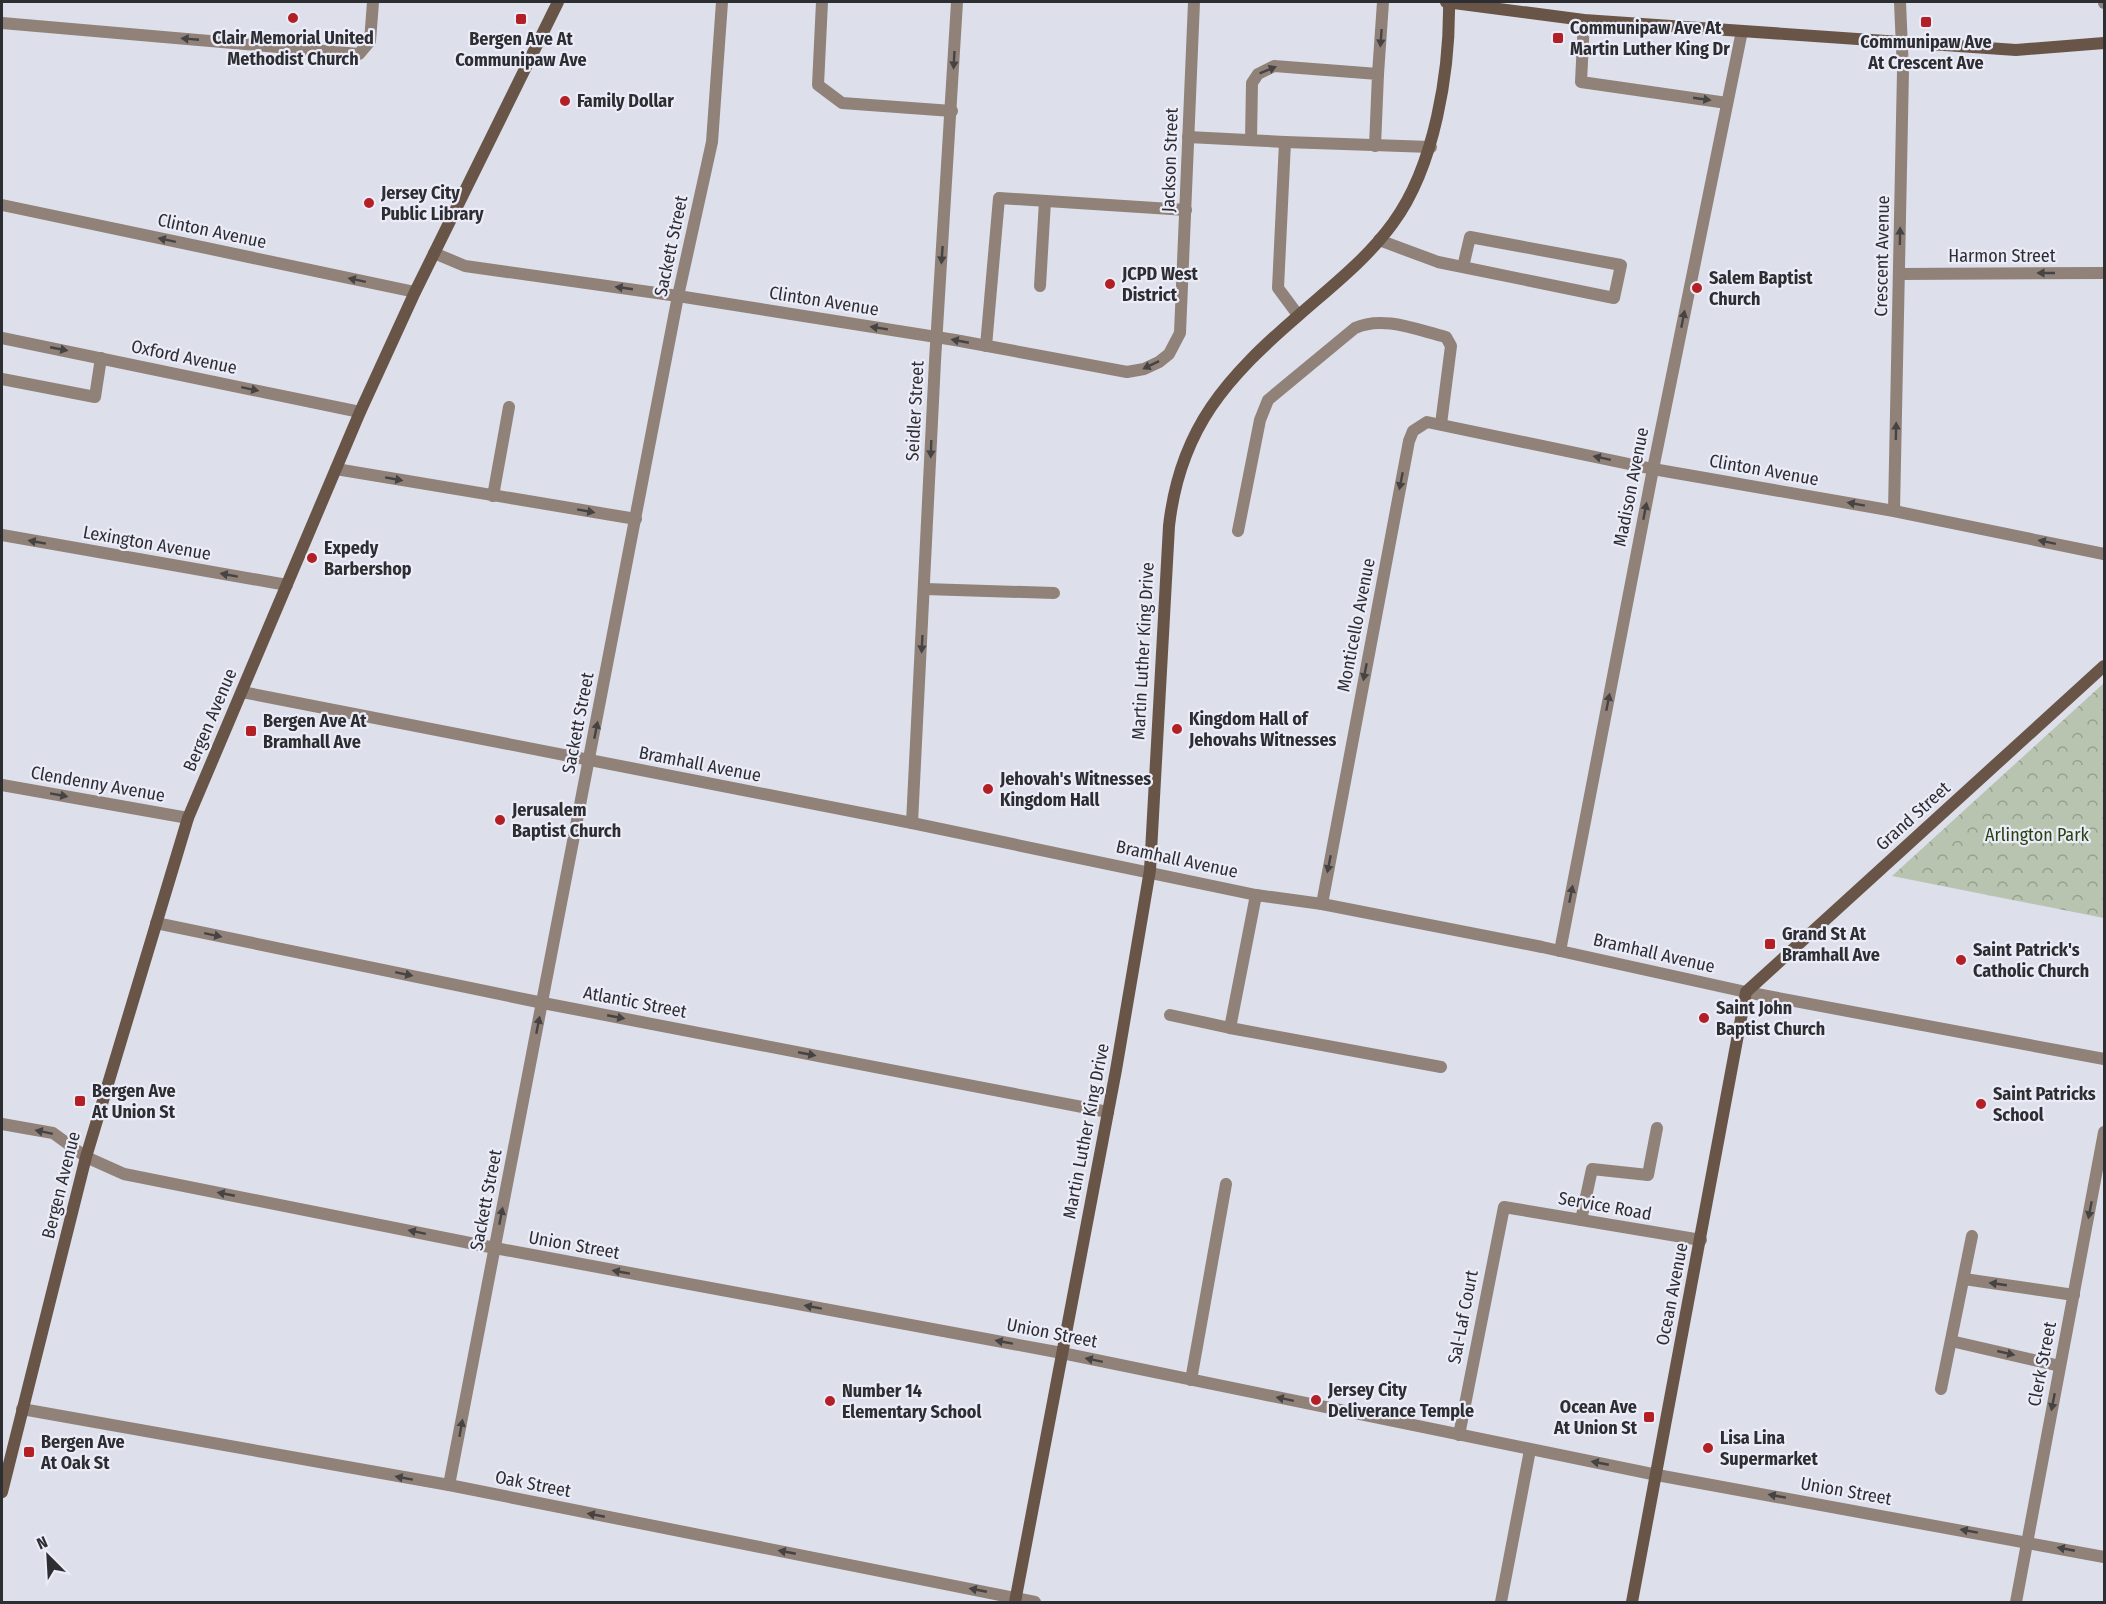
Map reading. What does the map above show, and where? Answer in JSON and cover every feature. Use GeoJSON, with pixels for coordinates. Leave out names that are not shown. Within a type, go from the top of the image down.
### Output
{"type":"FeatureCollection","features":[{"type":"Feature","properties":{"kind":"street"},"geometry":{"type":"LineString","coordinates":[[2,23],[359,54],[370,41],[373,2]]}},
{"type":"Feature","properties":{"kind":"street","name":"Bergen Avenue"},"geometry":{"type":"LineString","coordinates":[[2,1492],[86,1157],[188,818],[360,412],[415,291],[558,2]]}},
{"type":"Feature","properties":{"kind":"street","name":"Sackett Street"},"geometry":{"type":"LineString","coordinates":[[449,1485],[678,296],[712,142],[722,2]]}},
{"type":"Feature","properties":{"kind":"street"},"geometry":{"type":"LineString","coordinates":[[822,2],[818,85],[842,103],[952,111]]}},
{"type":"Feature","properties":{"kind":"street","name":"Seidler Street"},"geometry":{"type":"LineString","coordinates":[[912,823],[936,337],[952,111],[957,2]]}},
{"type":"Feature","properties":{"kind":"street","name":"Jackson Street"},"geometry":{"type":"LineString","coordinates":[[1182,320],[1194,2]]}},
{"type":"Feature","properties":{"kind":"street"},"geometry":{"type":"LineString","coordinates":[[1375,146],[1383,2]]}},
{"type":"Feature","properties":{"kind":"street"},"geometry":{"type":"LineString","coordinates":[[1448,2],[1584,20],[1903,43],[2016,50],[2104,43]]}},
{"type":"Feature","properties":{"kind":"street","name":"Martin Luther King Drive"},"geometry":{"type":"LineString","coordinates":[[1015,1600],[1108,1112],[1150,870],[1169,525],[1178,473],[1198,425],[1220,391],[1257,352],[1354,268],[1394,223],[1431,147],[1450,37],[1448,2]]}},
{"type":"Feature","properties":{"kind":"street","name":"Crescent Avenue"},"geometry":{"type":"LineString","coordinates":[[1894,511],[1903,43],[1900,2]]}},
{"type":"Feature","properties":{"kind":"street"},"geometry":{"type":"LineString","coordinates":[[1584,20],[1581,82],[1727,103]]}},
{"type":"Feature","properties":{"kind":"street","name":"Madison Avenue"},"geometry":{"type":"LineString","coordinates":[[1560,951],[1653,469],[1742,31]]}},
{"type":"Feature","properties":{"kind":"street"},"geometry":{"type":"LineString","coordinates":[[1251,140],[1252,83],[1258,74],[1274,66],[1378,74]]}},
{"type":"Feature","properties":{"kind":"street"},"geometry":{"type":"LineString","coordinates":[[1188,137],[1431,147]]}},
{"type":"Feature","properties":{"kind":"street"},"geometry":{"type":"LineString","coordinates":[[1285,142],[1278,288],[1298,315]]}},
{"type":"Feature","properties":{"kind":"street"},"geometry":{"type":"LineString","coordinates":[[986,346],[999,198],[1186,210]]}},
{"type":"Feature","properties":{"kind":"street"},"geometry":{"type":"LineString","coordinates":[[1040,286],[1044,201]]}},
{"type":"Feature","properties":{"kind":"street","name":"Clinton Avenue"},"geometry":{"type":"LineString","coordinates":[[2,205],[415,291]]}},
{"type":"Feature","properties":{"kind":"street"},"geometry":{"type":"LineString","coordinates":[[1379,240],[1438,262],[1614,298],[1621,265],[1470,237],[1463,267]]}},
{"type":"Feature","properties":{"kind":"street","name":"Clinton Avenue"},"geometry":{"type":"LineString","coordinates":[[434,253],[465,266],[678,296],[936,337],[1127,372],[1144,369],[1169,354],[1176,345],[1182,320]]}},
{"type":"Feature","properties":{"kind":"street","name":"Harmon Street"},"geometry":{"type":"LineString","coordinates":[[1900,274],[2104,273]]}},
{"type":"Feature","properties":{"kind":"street"},"geometry":{"type":"LineString","coordinates":[[1238,531],[1260,420],[1268,400],[1355,328],[1370,321],[1400,325],[1446,337],[1451,346],[1441,424]]}},
{"type":"Feature","properties":{"kind":"street","name":"Oxford Avenue"},"geometry":{"type":"LineString","coordinates":[[2,338],[360,412]]}},
{"type":"Feature","properties":{"kind":"street"},"geometry":{"type":"LineString","coordinates":[[2,380],[95,397],[101,358]]}},
{"type":"Feature","properties":{"kind":"street"},"geometry":{"type":"LineString","coordinates":[[493,496],[509,407]]}},
{"type":"Feature","properties":{"kind":"street","name":"Clinton Avenue"},"geometry":{"type":"LineString","coordinates":[[1419,426],[1427,422],[1441,424],[1653,469],[1894,511],[2104,554]]}},
{"type":"Feature","properties":{"kind":"street","name":"Monticello Avenue"},"geometry":{"type":"LineString","coordinates":[[1322,904],[1409,441],[1419,426]]}},
{"type":"Feature","properties":{"kind":"street"},"geometry":{"type":"LineString","coordinates":[[336,469],[636,519]]}},
{"type":"Feature","properties":{"kind":"street","name":"Lexington Avenue"},"geometry":{"type":"LineString","coordinates":[[2,536],[287,585]]}},
{"type":"Feature","properties":{"kind":"street"},"geometry":{"type":"LineString","coordinates":[[925,589],[1054,593]]}},
{"type":"Feature","properties":{"kind":"street","name":"Grand Street"},"geometry":{"type":"LineString","coordinates":[[1746,992],[2104,666]]}},
{"type":"Feature","properties":{"kind":"street","name":"Bramhall Avenue"},"geometry":{"type":"LineString","coordinates":[[242,692],[589,762],[1150,870],[1256,895],[1322,904],[1560,951],[1746,992],[2104,1059]]}},
{"type":"Feature","properties":{"kind":"street","name":"Clendenny Avenue"},"geometry":{"type":"LineString","coordinates":[[2,785],[188,818]]}},
{"type":"Feature","properties":{"kind":"street"},"geometry":{"type":"LineString","coordinates":[[1230,1028],[1256,895]]}},
{"type":"Feature","properties":{"kind":"street","name":"Atlantic Street"},"geometry":{"type":"LineString","coordinates":[[156,923],[543,1003],[1108,1112]]}},
{"type":"Feature","properties":{"kind":"street","name":"Ocean Avenue"},"geometry":{"type":"LineString","coordinates":[[1632,1602],[1746,992]]}},
{"type":"Feature","properties":{"kind":"street"},"geometry":{"type":"LineString","coordinates":[[1170,1015],[1441,1067]]}},
{"type":"Feature","properties":{"kind":"street","name":"Union Street"},"geometry":{"type":"LineString","coordinates":[[2,1124],[53,1133],[86,1157],[124,1174],[495,1248],[1062,1353],[1657,1475],[2104,1557]]}},
{"type":"Feature","properties":{"kind":"street"},"geometry":{"type":"LineString","coordinates":[[1581,1220],[1592,1168],[1648,1175],[1657,1128]]}},
{"type":"Feature","properties":{"kind":"street","name":"Clerk Street"},"geometry":{"type":"LineString","coordinates":[[2016,1602],[2104,1132]]}},
{"type":"Feature","properties":{"kind":"street"},"geometry":{"type":"LineString","coordinates":[[1191,1380],[1226,1184]]}},
{"type":"Feature","properties":{"kind":"street","name":"Service Road"},"geometry":{"type":"LineString","coordinates":[[1504,1206],[1701,1240]]}},
{"type":"Feature","properties":{"kind":"street","name":"Sal-Laf Court"},"geometry":{"type":"LineString","coordinates":[[1459,1435],[1504,1206]]}},
{"type":"Feature","properties":{"kind":"street"},"geometry":{"type":"LineString","coordinates":[[1941,1389],[1972,1236]]}},
{"type":"Feature","properties":{"kind":"street"},"geometry":{"type":"LineString","coordinates":[[1964,1279],[2074,1295]]}},
{"type":"Feature","properties":{"kind":"street"},"geometry":{"type":"LineString","coordinates":[[1951,1341],[2060,1366]]}},
{"type":"Feature","properties":{"kind":"street","name":"Oak Street"},"geometry":{"type":"LineString","coordinates":[[22,1409],[449,1485],[1015,1600],[1035,1602]]}},
{"type":"Feature","properties":{"kind":"street"},"geometry":{"type":"LineString","coordinates":[[1501,1602],[1530,1450]]}},
{"type":"Feature","properties":{"kind":"green space","name":"Arlington Park"},"geometry":{"type":"Polygon","coordinates":[[[2104,683],[2104,918],[1892,876],[2104,683]]]}},
{"type":"Feature","properties":{"kind":"place","name":"Clair Memorial United Methodist Church"},"geometry":{"type":"Point","coordinates":[293,18]}},
{"type":"Feature","properties":{"kind":"place","name":"Bergen Ave At Communipaw Ave"},"geometry":{"type":"Point","coordinates":[521,19]}},
{"type":"Feature","properties":{"kind":"place","name":"Communipaw Ave At Crescent Ave"},"geometry":{"type":"Point","coordinates":[1926,22]}},
{"type":"Feature","properties":{"kind":"place","name":"Communipaw Ave At Martin Luther King Dr"},"geometry":{"type":"Point","coordinates":[1558,38]}},
{"type":"Feature","properties":{"kind":"place","name":"Family Dollar"},"geometry":{"type":"Point","coordinates":[565,101]}},
{"type":"Feature","properties":{"kind":"place","name":"Jersey City Public Library"},"geometry":{"type":"Point","coordinates":[369,203]}},
{"type":"Feature","properties":{"kind":"place","name":"JCPD West District"},"geometry":{"type":"Point","coordinates":[1110,284]}},
{"type":"Feature","properties":{"kind":"place","name":"Salem Baptist Church"},"geometry":{"type":"Point","coordinates":[1697,288]}},
{"type":"Feature","properties":{"kind":"place","name":"Expedy Barbershop"},"geometry":{"type":"Point","coordinates":[312,558]}},
{"type":"Feature","properties":{"kind":"place","name":"Kingdom Hall of Jehovahs Witnesses"},"geometry":{"type":"Point","coordinates":[1177,729]}},
{"type":"Feature","properties":{"kind":"place","name":"Bergen Ave At Bramhall Ave"},"geometry":{"type":"Point","coordinates":[251,731]}},
{"type":"Feature","properties":{"kind":"place","name":"Jehovah's Witnesses Kingdom Hall"},"geometry":{"type":"Point","coordinates":[988,789]}},
{"type":"Feature","properties":{"kind":"place","name":"Jerusalem Baptist Church"},"geometry":{"type":"Point","coordinates":[500,820]}},
{"type":"Feature","properties":{"kind":"place","name":"Grand St At Bramhall Ave"},"geometry":{"type":"Point","coordinates":[1770,944]}},
{"type":"Feature","properties":{"kind":"place","name":"Saint Patrick's Catholic Church"},"geometry":{"type":"Point","coordinates":[1961,960]}},
{"type":"Feature","properties":{"kind":"place","name":"Saint John Baptist Church"},"geometry":{"type":"Point","coordinates":[1704,1018]}},
{"type":"Feature","properties":{"kind":"place","name":"Bergen Ave At Union St"},"geometry":{"type":"Point","coordinates":[80,1101]}},
{"type":"Feature","properties":{"kind":"place","name":"Saint Patricks School"},"geometry":{"type":"Point","coordinates":[1981,1104]}},
{"type":"Feature","properties":{"kind":"place","name":"Jersey City Deliverance Temple"},"geometry":{"type":"Point","coordinates":[1316,1400]}},
{"type":"Feature","properties":{"kind":"place","name":"Number 14 Elementary School"},"geometry":{"type":"Point","coordinates":[830,1401]}},
{"type":"Feature","properties":{"kind":"place","name":"Ocean Ave At Union St"},"geometry":{"type":"Point","coordinates":[1649,1417]}},
{"type":"Feature","properties":{"kind":"place","name":"Lisa Lina Supermarket"},"geometry":{"type":"Point","coordinates":[1708,1448]}},
{"type":"Feature","properties":{"kind":"place","name":"Bergen Ave At Oak St"},"geometry":{"type":"Point","coordinates":[29,1452]}}]}
